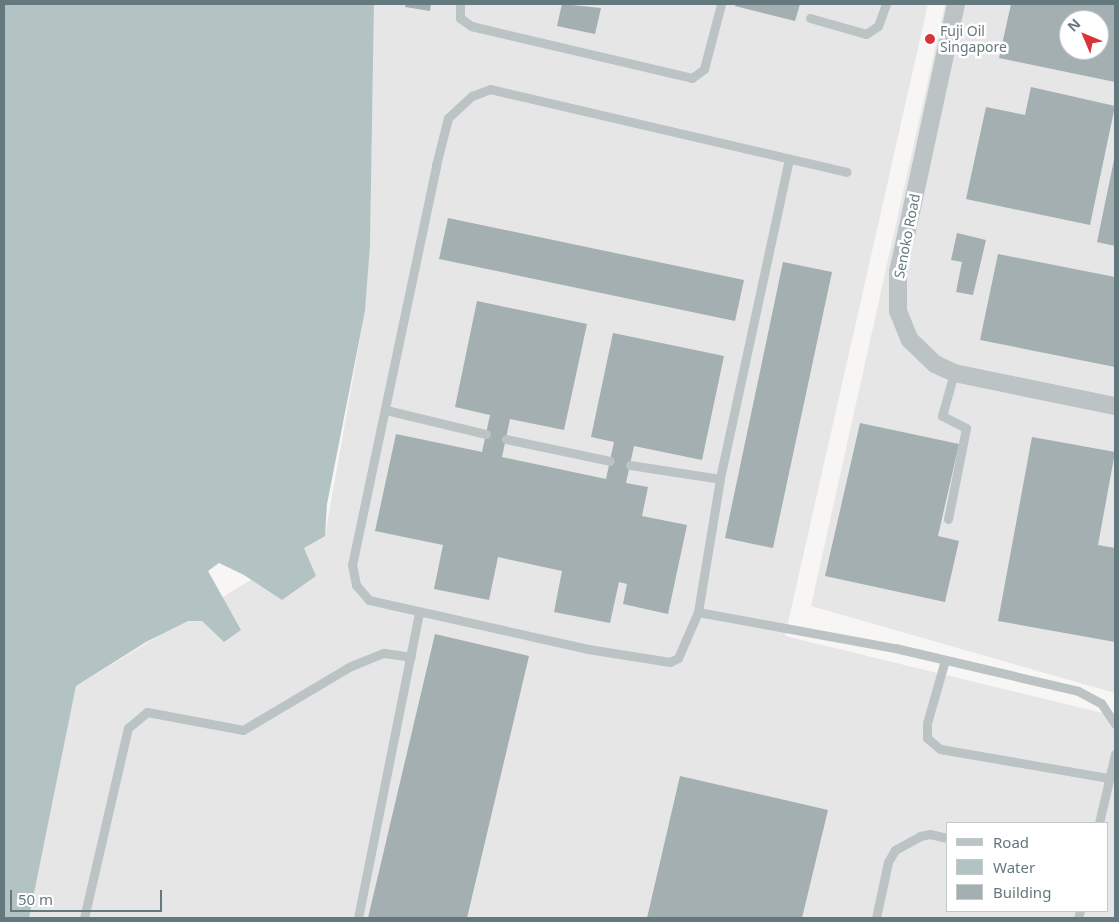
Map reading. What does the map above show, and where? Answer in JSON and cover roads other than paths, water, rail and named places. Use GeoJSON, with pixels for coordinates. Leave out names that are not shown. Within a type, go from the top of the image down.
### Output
{"type":"FeatureCollection","features":[{"type":"Feature","properties":{"kind":"street","name":"Senoko Road"},"geometry":{"type":"LineString","coordinates":[[956,4],[898,272],[898,311],[910,340],[935,364],[954,373],[1115,406]]}},
{"type":"Feature","properties":{"kind":"lane"},"geometry":{"type":"LineString","coordinates":[[460,4],[460,18],[471,26],[692,78],[704,69],[708,60],[721,4]]}},
{"type":"Feature","properties":{"kind":"lane"},"geometry":{"type":"LineString","coordinates":[[810,18],[866,34],[878,26],[886,4]]}},
{"type":"Feature","properties":{"kind":"lane"},"geometry":{"type":"LineString","coordinates":[[789,159],[720,479],[698,612],[684,650],[670,662],[588,650],[369,600],[356,585],[352,564],[386,410],[436,165],[448,118],[472,96],[490,90],[846,172]]}},
{"type":"Feature","properties":{"kind":"lane"},"geometry":{"type":"LineString","coordinates":[[948,519],[966,428],[942,416],[954,373]]}},
{"type":"Feature","properties":{"kind":"lane"},"geometry":{"type":"LineString","coordinates":[[386,410],[486,434]]}},
{"type":"Feature","properties":{"kind":"lane"},"geometry":{"type":"LineString","coordinates":[[506,438],[610,461]]}},
{"type":"Feature","properties":{"kind":"lane"},"geometry":{"type":"LineString","coordinates":[[630,465],[720,479]]}},
{"type":"Feature","properties":{"kind":"lane"},"geometry":{"type":"LineString","coordinates":[[358,918],[419,612]]}},
{"type":"Feature","properties":{"kind":"lane"},"geometry":{"type":"LineString","coordinates":[[698,612],[946,660],[1078,691],[1101,703],[1115,724]]}},
{"type":"Feature","properties":{"kind":"lane"},"geometry":{"type":"LineString","coordinates":[[84,918],[128,728],[146,712],[243,730],[351,666],[384,653],[411,657]]}},
{"type":"Feature","properties":{"kind":"lane"},"geometry":{"type":"LineString","coordinates":[[946,660],[927,723],[927,738],[940,749],[1108,778]]}},
{"type":"Feature","properties":{"kind":"lane"},"geometry":{"type":"LineString","coordinates":[[1098,822],[1115,754]]}},
{"type":"Feature","properties":{"kind":"lane"},"geometry":{"type":"LineString","coordinates":[[876,918],[888,862],[895,850],[920,836],[930,834],[946,838]]}},
{"type":"Feature","properties":{"kind":"water"},"geometry":{"type":"Polygon","coordinates":[[[4,4],[374,4],[370,246],[365,311],[327,504],[325,536],[304,548],[316,576],[282,600],[244,575],[219,563],[208,571],[241,630],[224,642],[202,621],[188,621],[146,642],[76,686],[29,918],[4,918],[4,4]]]}},
{"type":"Feature","properties":{"kind":"place","name":"Fuji Oil Singapore"},"geometry":{"type":"Point","coordinates":[930,39]}}]}
